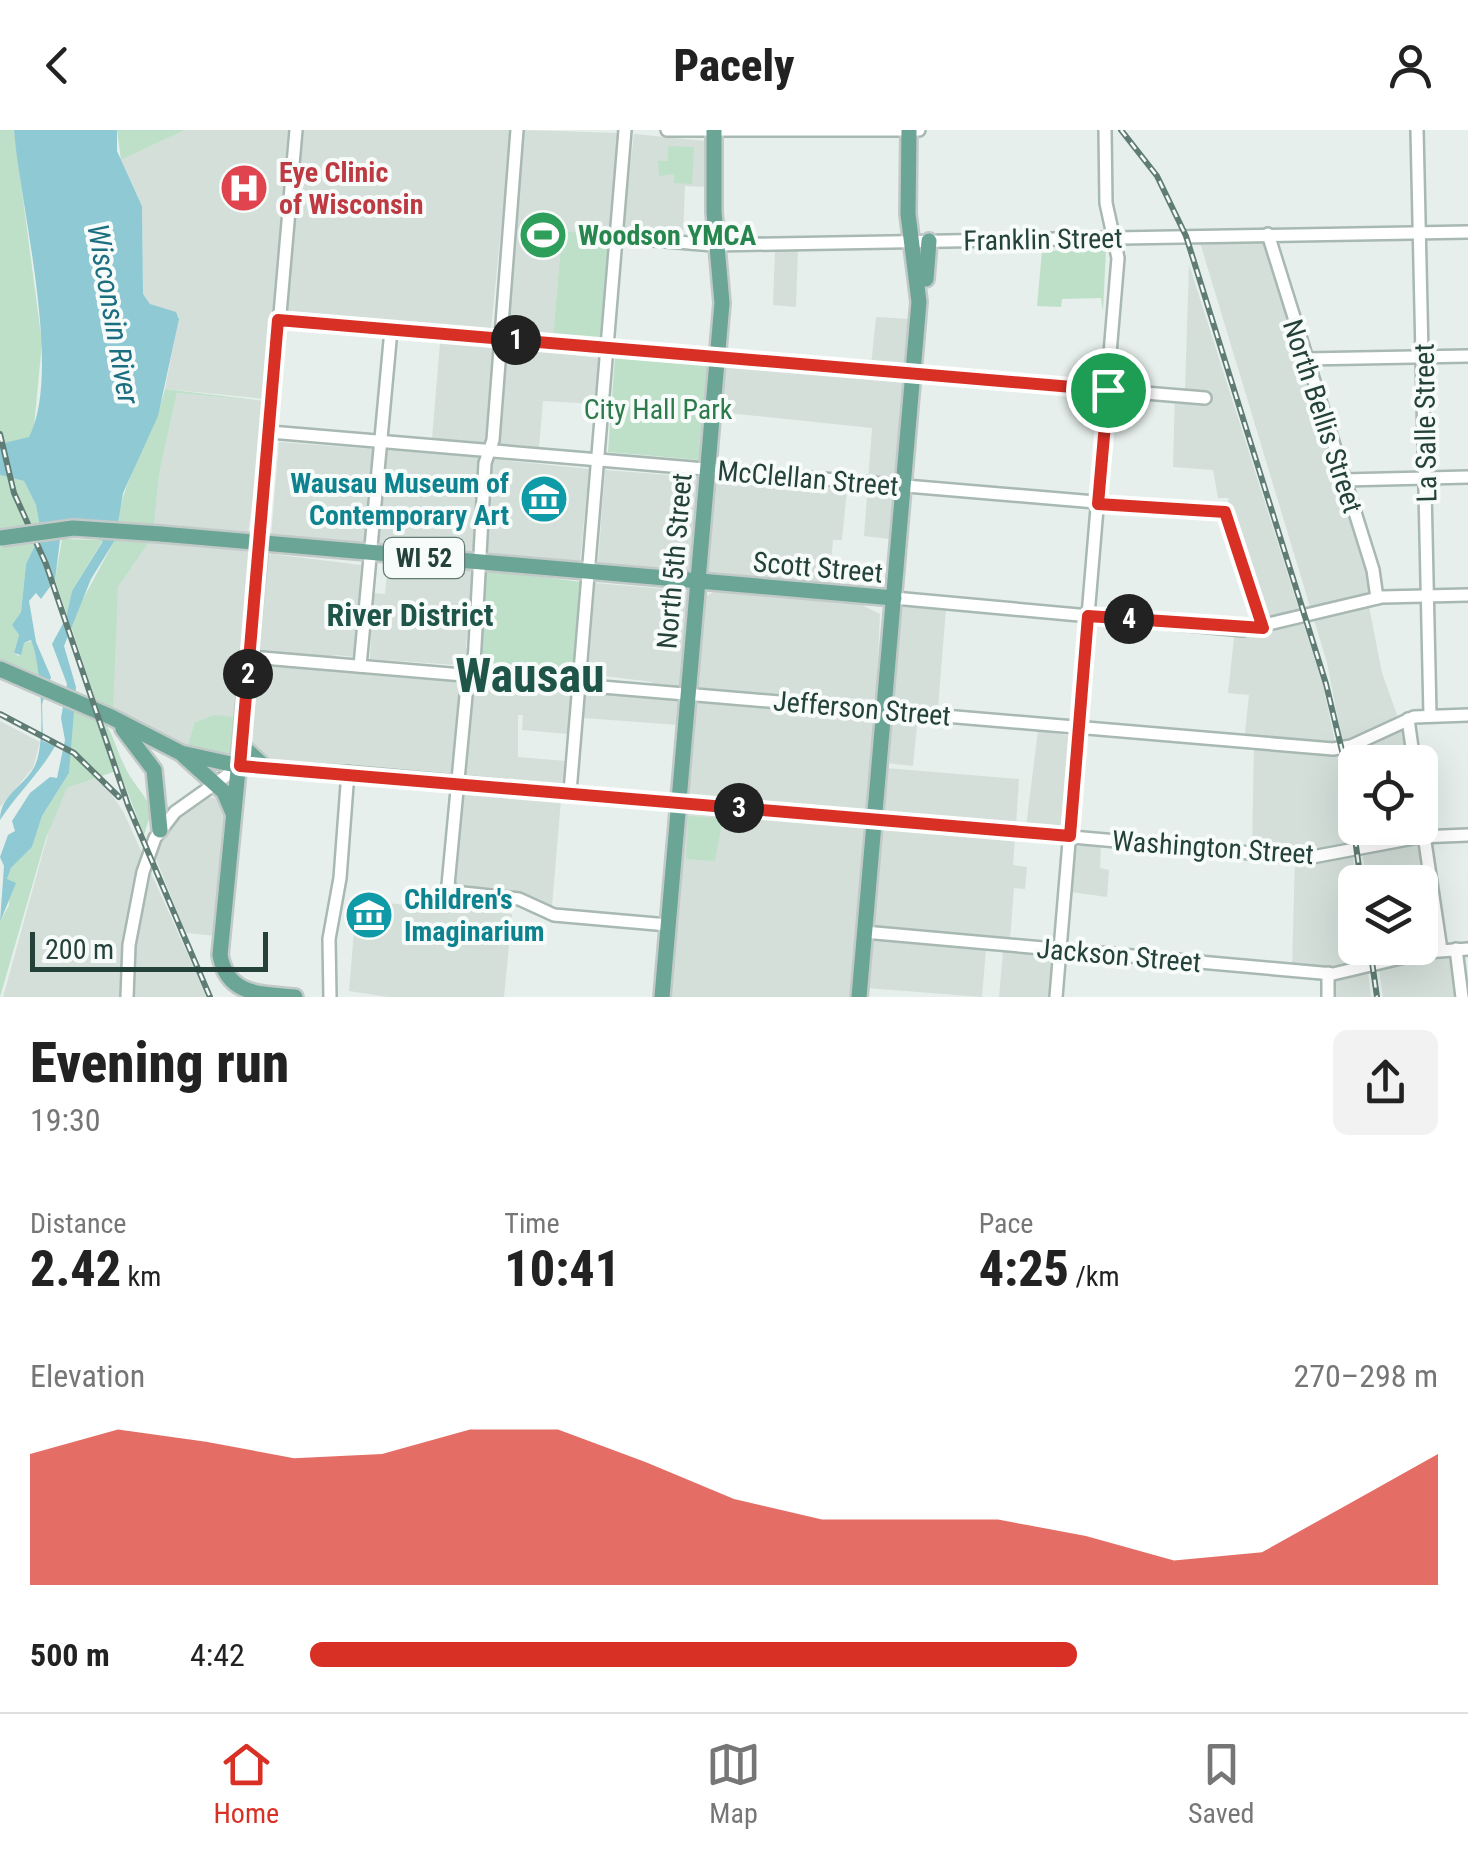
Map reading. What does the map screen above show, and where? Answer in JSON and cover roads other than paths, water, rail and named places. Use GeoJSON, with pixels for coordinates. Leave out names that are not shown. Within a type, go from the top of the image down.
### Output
{"type":"FeatureCollection","features":[{"type":"Feature","properties":{"kind":"main road"},"geometry":{"type":"LineString","coordinates":[[858,997],[919,302],[925,286],[921,241],[908,214],[908,130]]}},
{"type":"Feature","properties":{"kind":"main road","name":"North 5th Street"},"geometry":{"type":"LineString","coordinates":[[662,997],[722,287],[714,132]]}},
{"type":"Feature","properties":{"kind":"main road","name":"Scott Street"},"geometry":{"type":"LineString","coordinates":[[0,538],[90,528],[894,598]]}},
{"type":"Feature","properties":{"kind":"main road"},"geometry":{"type":"LineString","coordinates":[[260,544],[220,948],[226,974],[245,991],[295,997]]}},
{"type":"Feature","properties":{"kind":"main road"},"geometry":{"type":"LineString","coordinates":[[0,669],[119,721],[181,754],[227,795],[233,817]]}},
{"type":"Feature","properties":{"kind":"main road"},"geometry":{"type":"LineString","coordinates":[[119,721],[154,770],[160,830]]}},
{"type":"Feature","properties":{"kind":"main road"},"geometry":{"type":"LineString","coordinates":[[242,746],[266,768]]}},
{"type":"Feature","properties":{"kind":"main road"},"geometry":{"type":"LineString","coordinates":[[181,754],[240,766]]}},
{"type":"Feature","properties":{"kind":"street"},"geometry":{"type":"LineString","coordinates":[[260,544],[296,130]]}},
{"type":"Feature","properties":{"kind":"street"},"geometry":{"type":"LineString","coordinates":[[517,130],[490,451],[485,464],[478,562],[481,574],[449,888],[457,893],[519,900],[554,914],[668,925]]}},
{"type":"Feature","properties":{"kind":"street"},"geometry":{"type":"LineString","coordinates":[[570,792],[626,130]]}},
{"type":"Feature","properties":{"kind":"street"},"geometry":{"type":"LineString","coordinates":[[672,130],[919,130]]}},
{"type":"Feature","properties":{"kind":"street"},"geometry":{"type":"LineString","coordinates":[[1056,997],[1118,255],[1106,202],[1105,130]]}},
{"type":"Feature","properties":{"kind":"street","name":"La Salle Street"},"geometry":{"type":"LineString","coordinates":[[1417,130],[1430,715]]}},
{"type":"Feature","properties":{"kind":"street","name":"Franklin Street"},"geometry":{"type":"LineString","coordinates":[[618,238],[718,244],[1468,232]]}},
{"type":"Feature","properties":{"kind":"street","name":"North Bellis Street"},"geometry":{"type":"LineString","coordinates":[[1268,234],[1374,573],[1377,598]]}},
{"type":"Feature","properties":{"kind":"street"},"geometry":{"type":"LineString","coordinates":[[278,320],[1205,398]]}},
{"type":"Feature","properties":{"kind":"street"},"geometry":{"type":"LineString","coordinates":[[360,666],[390,330]]}},
{"type":"Feature","properties":{"kind":"street"},"geometry":{"type":"LineString","coordinates":[[1305,360],[1468,356]]}},
{"type":"Feature","properties":{"kind":"street","name":"McClellan Street"},"geometry":{"type":"LineString","coordinates":[[270,432],[1225,512],[1263,628]]}},
{"type":"Feature","properties":{"kind":"street"},"geometry":{"type":"LineString","coordinates":[[1342,480],[1468,477]]}},
{"type":"Feature","properties":{"kind":"street","name":"Scott Street"},"geometry":{"type":"LineString","coordinates":[[894,598],[1263,628],[1377,598],[1468,594]]}},
{"type":"Feature","properties":{"kind":"street","name":"Jefferson Street"},"geometry":{"type":"LineString","coordinates":[[250,657],[1337,749],[1408,719],[1468,714]]}},
{"type":"Feature","properties":{"kind":"street"},"geometry":{"type":"LineString","coordinates":[[1408,719],[1412,745]]}},
{"type":"Feature","properties":{"kind":"street"},"geometry":{"type":"LineString","coordinates":[[126,997],[135,908],[149,853],[160,830],[182,806],[240,766]]}},
{"type":"Feature","properties":{"kind":"street","name":"Washington Street"},"geometry":{"type":"LineString","coordinates":[[240,766],[348,772],[1306,858],[1376,845]]}},
{"type":"Feature","properties":{"kind":"street"},"geometry":{"type":"LineString","coordinates":[[330,997],[329,939],[340,882],[348,772]]}},
{"type":"Feature","properties":{"kind":"street","name":"Washington Street"},"geometry":{"type":"LineString","coordinates":[[1438,836],[1468,835]]}},
{"type":"Feature","properties":{"kind":"street"},"geometry":{"type":"LineString","coordinates":[[1425,845],[1441,950]]}},
{"type":"Feature","properties":{"kind":"street","name":"Jackson Street"},"geometry":{"type":"LineString","coordinates":[[864,932],[1328,974],[1462,949]]}},
{"type":"Feature","properties":{"kind":"street"},"geometry":{"type":"LineString","coordinates":[[1462,949],[1462,997]]}},
{"type":"Feature","properties":{"kind":"street"},"geometry":{"type":"LineString","coordinates":[[1328,974],[1328,997]]}},
{"type":"Feature","properties":{"kind":"water","name":"Wisconsin River"},"geometry":{"type":"Polygon","coordinates":[[[14,130],[117,130],[117,151],[142,206],[143,294],[150,304],[176,312],[179,319],[158,416],[123,493],[115,540],[91,579],[64,646],[76,687],[69,773],[42,816],[32,847],[11,868],[7,879],[16,883],[0,922],[4,866],[0,857],[8,835],[15,831],[12,821],[30,793],[50,777],[57,778],[65,740],[61,718],[67,684],[52,644],[66,618],[72,591],[103,541],[62,524],[55,580],[41,599],[36,593],[29,601],[36,642],[51,677],[42,704],[43,741],[55,746],[0,820],[4,803],[36,763],[41,719],[40,683],[31,640],[24,643],[21,655],[14,653],[19,635],[12,625],[21,612],[26,564],[41,533],[36,505],[24,481],[0,475],[0,444],[29,437],[38,408],[42,372],[36,287],[14,130]]]}},
{"type":"Feature","properties":{"kind":"railway"},"geometry":{"type":"LineString","coordinates":[[1121,130],[1157,176],[1186,236],[1326,684],[1344,759],[1359,865]]}},
{"type":"Feature","properties":{"kind":"railway"},"geometry":{"type":"LineString","coordinates":[[0,434],[14,493],[46,564],[128,805],[210,997]]}},
{"type":"Feature","properties":{"kind":"railway"},"geometry":{"type":"LineString","coordinates":[[0,714],[74,753],[119,797]]}},
{"type":"Feature","properties":{"kind":"railway"},"geometry":{"type":"LineString","coordinates":[[1372,965],[1377,997]]}},
{"type":"Feature","properties":{"kind":"place","name":"Eye Clinic of Wisconsin"},"geometry":{"type":"Point","coordinates":[244,188]}},
{"type":"Feature","properties":{"kind":"place","name":"Woodson YMCA"},"geometry":{"type":"Point","coordinates":[543,235]}},
{"type":"Feature","properties":{"kind":"place","name":"Wausau Museum of Contemporary Art"},"geometry":{"type":"Point","coordinates":[544,499]}},
{"type":"Feature","properties":{"kind":"place","name":"Children's Imaginarium"},"geometry":{"type":"Point","coordinates":[369,915]}},
{"type":"Feature","properties":{"kind":"district","name":"River District"},"geometry":{"type":"Point","coordinates":[410,615]}},
{"type":"Feature","properties":{"kind":"district","name":"Wausau"},"geometry":{"type":"Point","coordinates":[530,675]}},
{"type":"Feature","properties":{"kind":"park label","name":"City Hall Park"},"geometry":{"type":"Point","coordinates":[658,409]}}]}
